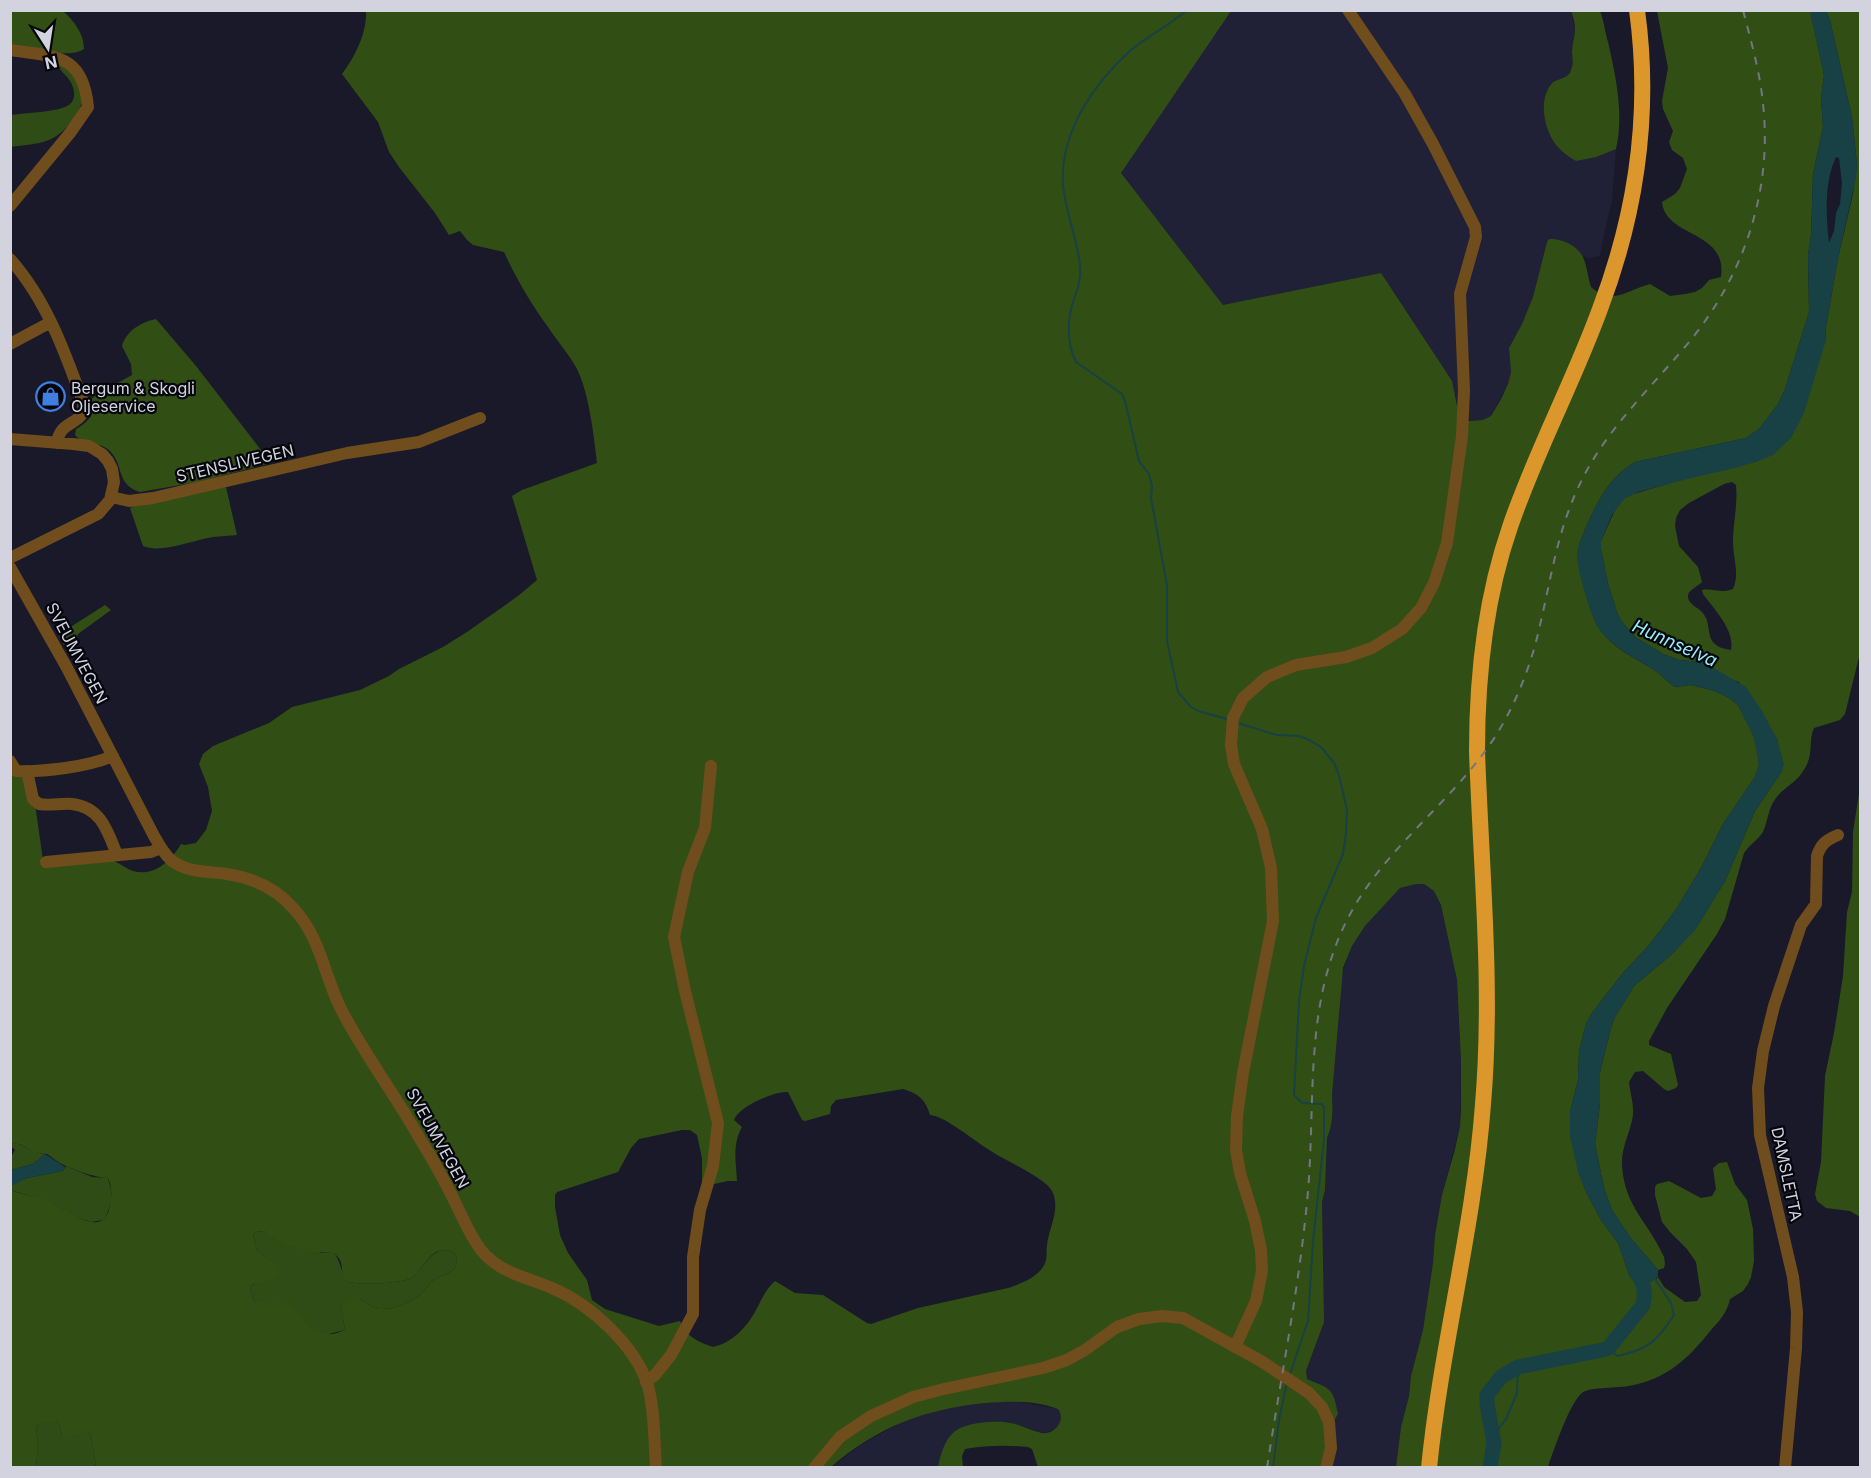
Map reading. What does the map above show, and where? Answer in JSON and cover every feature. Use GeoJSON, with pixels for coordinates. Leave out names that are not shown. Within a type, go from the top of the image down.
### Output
{"type":"FeatureCollection","features":[{"type":"Feature","properties":{"kind":"highway"},"geometry":{"type":"LineString","coordinates":[[1420,1467],[1424,1430],[1466,1175],[1475,1093],[1478,962],[1472,663],[1478,619],[1501,527],[1591,307],[1614,237],[1629,160],[1632,119],[1632,59],[1627,10]]}},
{"type":"Feature","properties":{"kind":"highway"},"geometry":{"type":"LineString","coordinates":[[1473,727],[1490,598],[1509,528],[1600,310],[1630,210],[1642,120],[1642,59],[1637,10]]}},
{"type":"Feature","properties":{"kind":"highway"},"geometry":{"type":"LineString","coordinates":[[1429,1467],[1442,1367],[1463,1250],[1483,1105],[1487,986],[1474,802]]}},
{"type":"Feature","properties":{"kind":"street"},"geometry":{"type":"LineString","coordinates":[[1236,1347],[1256,1300],[1262,1271],[1261,1250],[1255,1221],[1240,1173],[1236,1150],[1237,1116],[1243,1073],[1273,921],[1271,868],[1262,829],[1234,764],[1231,745],[1233,718],[1243,698],[1267,677],[1296,665],[1346,657],[1372,648],[1402,629],[1421,608],[1434,583],[1447,543],[1462,436],[1464,390],[1460,294],[1476,237],[1475,227],[1405,94],[1348,10]]}},
{"type":"Feature","properties":{"kind":"street"},"geometry":{"type":"LineString","coordinates":[[10,50],[56,58],[72,65],[84,81],[88,107],[70,133],[10,206]]}},
{"type":"Feature","properties":{"kind":"street"},"geometry":{"type":"LineString","coordinates":[[10,259],[30,284],[51,322],[81,397],[84,409],[79,417],[60,430],[57,443]]}},
{"type":"Feature","properties":{"kind":"street"},"geometry":{"type":"LineString","coordinates":[[10,344],[51,322]]}},
{"type":"Feature","properties":{"kind":"street","name":"STENSLIVEGEN"},"geometry":{"type":"LineString","coordinates":[[111,496],[129,501],[153,498],[337,455],[409,445],[480,418]]}},
{"type":"Feature","properties":{"kind":"street"},"geometry":{"type":"LineString","coordinates":[[10,439],[84,445],[102,454],[110,465],[114,482],[111,496],[105,507],[92,517],[10,558]]}},
{"type":"Feature","properties":{"kind":"street","name":"SVEUMVEGEN"},"geometry":{"type":"LineString","coordinates":[[10,567],[66,666],[161,848],[169,858],[189,870],[226,874],[258,883],[274,891],[295,909],[314,938],[335,997],[353,1032],[401,1105],[482,1251],[503,1269],[551,1287],[590,1310],[633,1355],[646,1382],[652,1415],[656,1467]]}},
{"type":"Feature","properties":{"kind":"street"},"geometry":{"type":"LineString","coordinates":[[113,756],[92,763],[18,768],[33,799],[39,804],[72,804],[86,807],[94,813],[104,824],[117,855]]}},
{"type":"Feature","properties":{"kind":"street"},"geometry":{"type":"LineString","coordinates":[[646,1382],[655,1375],[671,1355],[693,1314],[693,1257],[700,1210],[713,1166],[718,1123],[674,937],[688,872],[705,828],[711,766]]}},
{"type":"Feature","properties":{"kind":"street","name":"DAMSLETTA"},"geometry":{"type":"LineString","coordinates":[[1785,1467],[1797,1312],[1792,1277],[1760,1135],[1758,1088],[1763,1051],[1774,1006],[1801,925],[1816,904],[1820,848],[1827,840],[1838,835]]}},
{"type":"Feature","properties":{"kind":"street"},"geometry":{"type":"LineString","coordinates":[[46,861],[151,852],[161,848]]}},
{"type":"Feature","properties":{"kind":"street"},"geometry":{"type":"LineString","coordinates":[[814,1467],[840,1437],[871,1416],[913,1397],[1043,1368],[1067,1360],[1085,1350],[1116,1327],[1139,1319],[1162,1316],[1183,1318],[1261,1361],[1309,1393],[1322,1407],[1329,1422],[1331,1448],[1326,1467]]}},
{"type":"Feature","properties":{"kind":"shaded area"},"geometry":{"type":"Polygon","coordinates":[[[1231,10],[1571,11],[1575,29],[1572,49],[1573,66],[1568,77],[1553,82],[1544,100],[1557,146],[1565,154],[1576,161],[1616,149],[1612,201],[1600,256],[1589,258],[1583,256],[1574,247],[1547,242],[1533,297],[1509,348],[1511,372],[1508,384],[1491,416],[1484,420],[1460,420],[1456,397],[1381,273],[1223,305],[1120,173],[1231,10]]]}},
{"type":"Feature","properties":{"kind":"shaded area"},"geometry":{"type":"Polygon","coordinates":[[[1810,11],[1826,11],[1830,20],[1852,117],[1857,165],[1838,258],[1825,343],[1804,413],[1791,438],[1773,455],[1731,469],[1638,492],[1624,499],[1612,515],[1601,541],[1608,584],[1622,622],[1635,637],[1663,654],[1679,660],[1703,662],[1746,687],[1777,739],[1784,764],[1782,771],[1755,811],[1725,881],[1696,929],[1671,955],[1634,986],[1611,1028],[1600,1072],[1600,1104],[1595,1144],[1604,1188],[1612,1210],[1630,1237],[1658,1270],[1658,1277],[1653,1281],[1636,1285],[1630,1277],[1618,1243],[1601,1220],[1578,1172],[1570,1136],[1570,1112],[1578,1080],[1579,1051],[1586,1024],[1592,1013],[1675,911],[1701,868],[1723,824],[1755,777],[1759,765],[1754,738],[1738,705],[1715,691],[1691,685],[1675,687],[1657,672],[1617,647],[1605,636],[1599,629],[1588,603],[1581,580],[1577,553],[1579,543],[1600,499],[1611,482],[1626,468],[1635,462],[1746,438],[1759,429],[1778,404],[1785,389],[1809,312],[1808,255],[1813,174],[1823,127],[1821,99],[1824,75],[1810,11]],[[1836,157],[1829,177],[1827,211],[1829,243],[1840,204],[1842,183],[1839,158],[1836,157]]]}},
{"type":"Feature","properties":{"kind":"shaded area"},"geometry":{"type":"Polygon","coordinates":[[[1424,884],[1434,891],[1441,906],[1457,980],[1461,1061],[1460,1126],[1442,1195],[1423,1330],[1411,1376],[1396,1467],[1330,1467],[1334,1421],[1338,1414],[1318,1383],[1307,1379],[1306,1371],[1316,1345],[1323,1298],[1322,1202],[1325,1190],[1327,1138],[1333,1110],[1332,1095],[1341,976],[1352,946],[1365,926],[1400,888],[1424,884]]]}},
{"type":"Feature","properties":{"kind":"shaded area"},"geometry":{"type":"Polygon","coordinates":[[[45,1154],[65,1167],[63,1171],[27,1178],[11,1185],[11,1170],[33,1164],[45,1154]]]}},
{"type":"Feature","properties":{"kind":"shaded area"},"geometry":{"type":"Polygon","coordinates":[[[1013,1401],[1058,1409],[1061,1412],[1061,1423],[1055,1429],[1044,1433],[1009,1422],[989,1422],[940,1459],[938,1467],[831,1468],[860,1445],[910,1418],[973,1403],[1013,1401]]]}},
{"type":"Feature","properties":{"kind":"green space"},"geometry":{"type":"Polygon","coordinates":[[[1810,10],[1824,75],[1821,99],[1823,127],[1813,174],[1808,255],[1809,312],[1785,389],[1778,404],[1759,429],[1746,438],[1635,462],[1626,468],[1611,482],[1600,499],[1578,550],[1582,580],[1589,603],[1604,635],[1617,647],[1657,672],[1675,687],[1691,685],[1715,691],[1738,705],[1755,738],[1759,765],[1755,777],[1723,824],[1701,868],[1675,911],[1650,944],[1622,974],[1586,1024],[1579,1051],[1578,1080],[1570,1112],[1570,1136],[1585,1190],[1601,1220],[1618,1243],[1630,1277],[1656,1280],[1658,1277],[1664,1287],[1685,1302],[1697,1301],[1701,1295],[1696,1262],[1662,1222],[1655,1195],[1657,1184],[1669,1181],[1701,1198],[1712,1196],[1716,1189],[1713,1168],[1719,1163],[1727,1162],[1735,1184],[1747,1200],[1753,1229],[1754,1261],[1751,1277],[1743,1291],[1730,1299],[1720,1319],[1685,1359],[1666,1373],[1642,1383],[1583,1392],[1573,1405],[1548,1467],[1396,1467],[1411,1376],[1423,1330],[1442,1195],[1455,1149],[1461,1110],[1457,980],[1441,905],[1434,891],[1424,884],[1416,884],[1400,888],[1365,926],[1352,946],[1343,968],[1332,1117],[1327,1138],[1325,1190],[1322,1202],[1324,1322],[1306,1371],[1307,1379],[1330,1391],[1336,1405],[1338,1414],[1334,1421],[1330,1467],[1038,1467],[1032,1449],[1004,1446],[965,1449],[962,1456],[963,1467],[938,1467],[947,1440],[958,1429],[965,1426],[1005,1422],[1047,1433],[1052,1432],[1060,1422],[1058,1409],[1040,1404],[1013,1402],[963,1406],[922,1415],[866,1441],[831,1467],[96,1467],[91,1435],[88,1432],[68,1437],[62,1436],[56,1421],[36,1425],[38,1445],[36,1467],[11,1467],[11,1190],[50,1202],[93,1222],[99,1222],[106,1217],[111,1195],[108,1178],[82,1172],[64,1165],[47,1154],[35,1152],[20,1144],[11,1144],[10,751],[35,804],[43,860],[108,860],[133,871],[155,870],[167,862],[181,844],[196,843],[206,830],[212,811],[208,787],[199,764],[203,754],[213,746],[269,723],[292,707],[360,690],[389,676],[443,647],[518,596],[537,580],[512,496],[522,490],[597,463],[588,402],[577,369],[530,300],[504,252],[473,245],[460,231],[449,235],[389,152],[378,122],[342,74],[359,44],[366,11],[1231,11],[1121,173],[1223,305],[1381,273],[1452,381],[1460,420],[1468,421],[1483,420],[1491,416],[1508,384],[1511,372],[1509,348],[1533,297],[1549,239],[1564,241],[1577,249],[1584,261],[1591,287],[1606,295],[1620,295],[1650,284],[1670,296],[1685,294],[1695,292],[1709,280],[1721,277],[1721,262],[1715,251],[1706,242],[1673,222],[1666,214],[1662,202],[1680,188],[1687,169],[1683,158],[1672,150],[1669,142],[1673,131],[1663,109],[1662,101],[1668,68],[1657,11],[1810,10]],[[903,1089],[836,1100],[831,1106],[830,1114],[805,1121],[802,1120],[788,1092],[774,1094],[749,1105],[734,1120],[742,1127],[736,1147],[737,1181],[705,1186],[702,1183],[702,1158],[697,1135],[690,1130],[682,1130],[639,1139],[631,1148],[618,1172],[557,1192],[555,1207],[560,1235],[568,1253],[587,1280],[592,1300],[605,1309],[659,1326],[680,1321],[685,1331],[693,1338],[713,1347],[733,1338],[743,1328],[766,1291],[775,1281],[795,1293],[823,1295],[871,1324],[918,1308],[1008,1288],[1032,1277],[1046,1262],[1048,1238],[1055,1211],[1052,1191],[1034,1176],[946,1121],[930,1115],[921,1098],[903,1089]],[[264,1231],[253,1235],[257,1251],[274,1264],[278,1277],[251,1285],[254,1301],[284,1301],[290,1304],[304,1321],[321,1333],[336,1333],[345,1330],[341,1306],[347,1300],[359,1298],[379,1309],[402,1305],[418,1297],[434,1280],[452,1270],[457,1260],[452,1251],[440,1251],[433,1254],[411,1278],[406,1280],[352,1283],[345,1279],[340,1260],[334,1253],[311,1252],[285,1244],[264,1231]]]}},
{"type":"Feature","properties":{"kind":"green space"},"geometry":{"type":"Polygon","coordinates":[[[11,11],[63,11],[80,32],[84,49],[78,52],[59,53],[11,47],[11,11]]]}},
{"type":"Feature","properties":{"kind":"green space"},"geometry":{"type":"Polygon","coordinates":[[[1571,11],[1600,11],[1614,69],[1619,109],[1616,149],[1596,157],[1576,161],[1553,141],[1544,109],[1546,93],[1552,83],[1567,76],[1572,68],[1575,29],[1571,11]]]}},
{"type":"Feature","properties":{"kind":"green space"},"geometry":{"type":"Polygon","coordinates":[[[1826,11],[1860,11],[1860,653],[1845,714],[1840,720],[1814,728],[1808,763],[1798,777],[1776,798],[1771,806],[1763,832],[1744,853],[1725,919],[1667,1008],[1649,1041],[1649,1045],[1671,1054],[1678,1085],[1668,1091],[1643,1071],[1635,1072],[1629,1082],[1633,1115],[1623,1152],[1624,1179],[1632,1203],[1664,1257],[1664,1268],[1658,1270],[1630,1237],[1612,1210],[1604,1188],[1595,1144],[1600,1104],[1600,1072],[1615,1017],[1634,986],[1671,955],[1696,928],[1725,881],[1755,811],[1782,771],[1777,739],[1739,682],[1728,678],[1703,662],[1679,660],[1663,654],[1635,637],[1622,622],[1608,584],[1601,541],[1616,508],[1623,499],[1630,495],[1758,461],[1825,343],[1838,258],[1853,194],[1857,165],[1852,117],[1826,11]],[[1732,482],[1724,484],[1689,503],[1680,510],[1675,526],[1679,546],[1698,567],[1702,582],[1689,593],[1689,601],[1706,617],[1710,635],[1715,644],[1731,650],[1727,627],[1702,590],[1733,589],[1735,583],[1733,542],[1736,485],[1732,482]]]}},
{"type":"Feature","properties":{"kind":"green space"},"geometry":{"type":"Polygon","coordinates":[[[58,62],[75,74],[83,98],[78,111],[64,130],[51,139],[11,147],[11,115],[56,110],[67,106],[72,101],[73,88],[59,68],[58,62]]]}},
{"type":"Feature","properties":{"kind":"green space"},"geometry":{"type":"Polygon","coordinates":[[[156,319],[196,366],[271,463],[197,482],[140,492],[127,485],[110,451],[102,446],[83,441],[75,435],[76,429],[92,414],[90,400],[132,375],[131,364],[122,346],[127,336],[145,322],[156,319]]]}},
{"type":"Feature","properties":{"kind":"green space"},"geometry":{"type":"Polygon","coordinates":[[[226,487],[237,535],[213,537],[168,547],[143,546],[130,508],[226,487]]]}},
{"type":"Feature","properties":{"kind":"green space"},"geometry":{"type":"Polygon","coordinates":[[[105,605],[111,610],[78,634],[75,646],[64,645],[59,637],[61,633],[105,605]]]}},
{"type":"Feature","properties":{"kind":"green space"},"geometry":{"type":"Polygon","coordinates":[[[1860,787],[1860,1217],[1850,1211],[1826,1208],[1817,1201],[1815,1194],[1821,1162],[1825,1076],[1843,976],[1847,912],[1852,892],[1853,832],[1860,787]]]}},
{"type":"Feature","properties":{"kind":"green space"},"geometry":{"type":"Polygon","coordinates":[[[15,1143],[45,1154],[33,1164],[11,1170],[10,1159],[15,1150],[11,1144],[15,1143]]]}},
{"type":"Feature","properties":{"kind":"green space"},"geometry":{"type":"Polygon","coordinates":[[[66,1166],[92,1177],[108,1178],[111,1202],[103,1220],[91,1222],[76,1217],[54,1204],[11,1190],[11,1185],[27,1178],[63,1171],[66,1166]]]}},
{"type":"Feature","properties":{"kind":"green space"},"geometry":{"type":"Polygon","coordinates":[[[264,1231],[321,1253],[334,1253],[346,1280],[352,1283],[406,1280],[411,1278],[434,1254],[441,1251],[452,1251],[457,1260],[452,1270],[434,1280],[418,1297],[402,1305],[379,1309],[359,1298],[341,1306],[345,1330],[325,1335],[317,1333],[281,1300],[261,1303],[254,1301],[251,1285],[255,1284],[267,1257],[257,1251],[253,1235],[264,1231]]]}},
{"type":"Feature","properties":{"kind":"green space"},"geometry":{"type":"Polygon","coordinates":[[[52,1421],[59,1424],[62,1436],[74,1436],[80,1432],[88,1432],[91,1435],[96,1467],[36,1467],[38,1445],[36,1425],[52,1421]]]}},
{"type":"Feature","properties":{"kind":"waterway"},"geometry":{"type":"LineString","coordinates":[[1187,10],[1131,50],[1117,63],[1092,93],[1073,127],[1067,146],[1063,184],[1080,273],[1079,285],[1070,312],[1069,338],[1076,362],[1122,394],[1139,461],[1149,474],[1152,486],[1151,498],[1167,585],[1167,641],[1178,692],[1191,707],[1198,711],[1227,719]]}},
{"type":"Feature","properties":{"kind":"waterway"},"geometry":{"type":"LineString","coordinates":[[1238,723],[1277,735],[1300,736],[1321,747],[1334,763],[1339,775],[1347,810],[1343,854],[1316,918],[1304,966],[1299,1000],[1294,1095],[1302,1103],[1322,1104],[1324,1107],[1324,1140],[1313,1241],[1308,1321],[1290,1374]]}},
{"type":"Feature","properties":{"kind":"waterway","name":"Hunnselva"},"geometry":{"type":"LineString","coordinates":[[1490,1468],[1494,1443],[1487,1395],[1501,1377],[1518,1367],[1607,1349],[1643,1305],[1644,1290],[1637,1265]]}},
{"type":"Feature","properties":{"kind":"waterway","name":"Hunnselva"},"geometry":{"type":"LineString","coordinates":[[1607,1349],[1618,1356],[1645,1347],[1657,1338],[1668,1324],[1674,1315],[1671,1303],[1655,1279]]}},
{"type":"Feature","properties":{"kind":"waterway"},"geometry":{"type":"LineString","coordinates":[[1494,1435],[1506,1419],[1517,1393],[1518,1367]]}},
{"type":"Feature","properties":{"kind":"waterway"},"geometry":{"type":"LineString","coordinates":[[1273,1468],[1287,1382]]}},
{"type":"Feature","properties":{"kind":"railway"},"geometry":{"type":"LineString","coordinates":[[1267,1468],[1305,1226],[1313,1066],[1326,975],[1336,945],[1351,913],[1368,885],[1454,789],[1501,727],[1518,694],[1530,661],[1563,527],[1588,468],[1626,414],[1704,322],[1737,265],[1758,203],[1765,137],[1760,80],[1743,10]]}},
{"type":"Feature","properties":{"kind":"place","name":"Bergum & Skogli Oljeservice"},"geometry":{"type":"Point","coordinates":[50,397]}}]}
